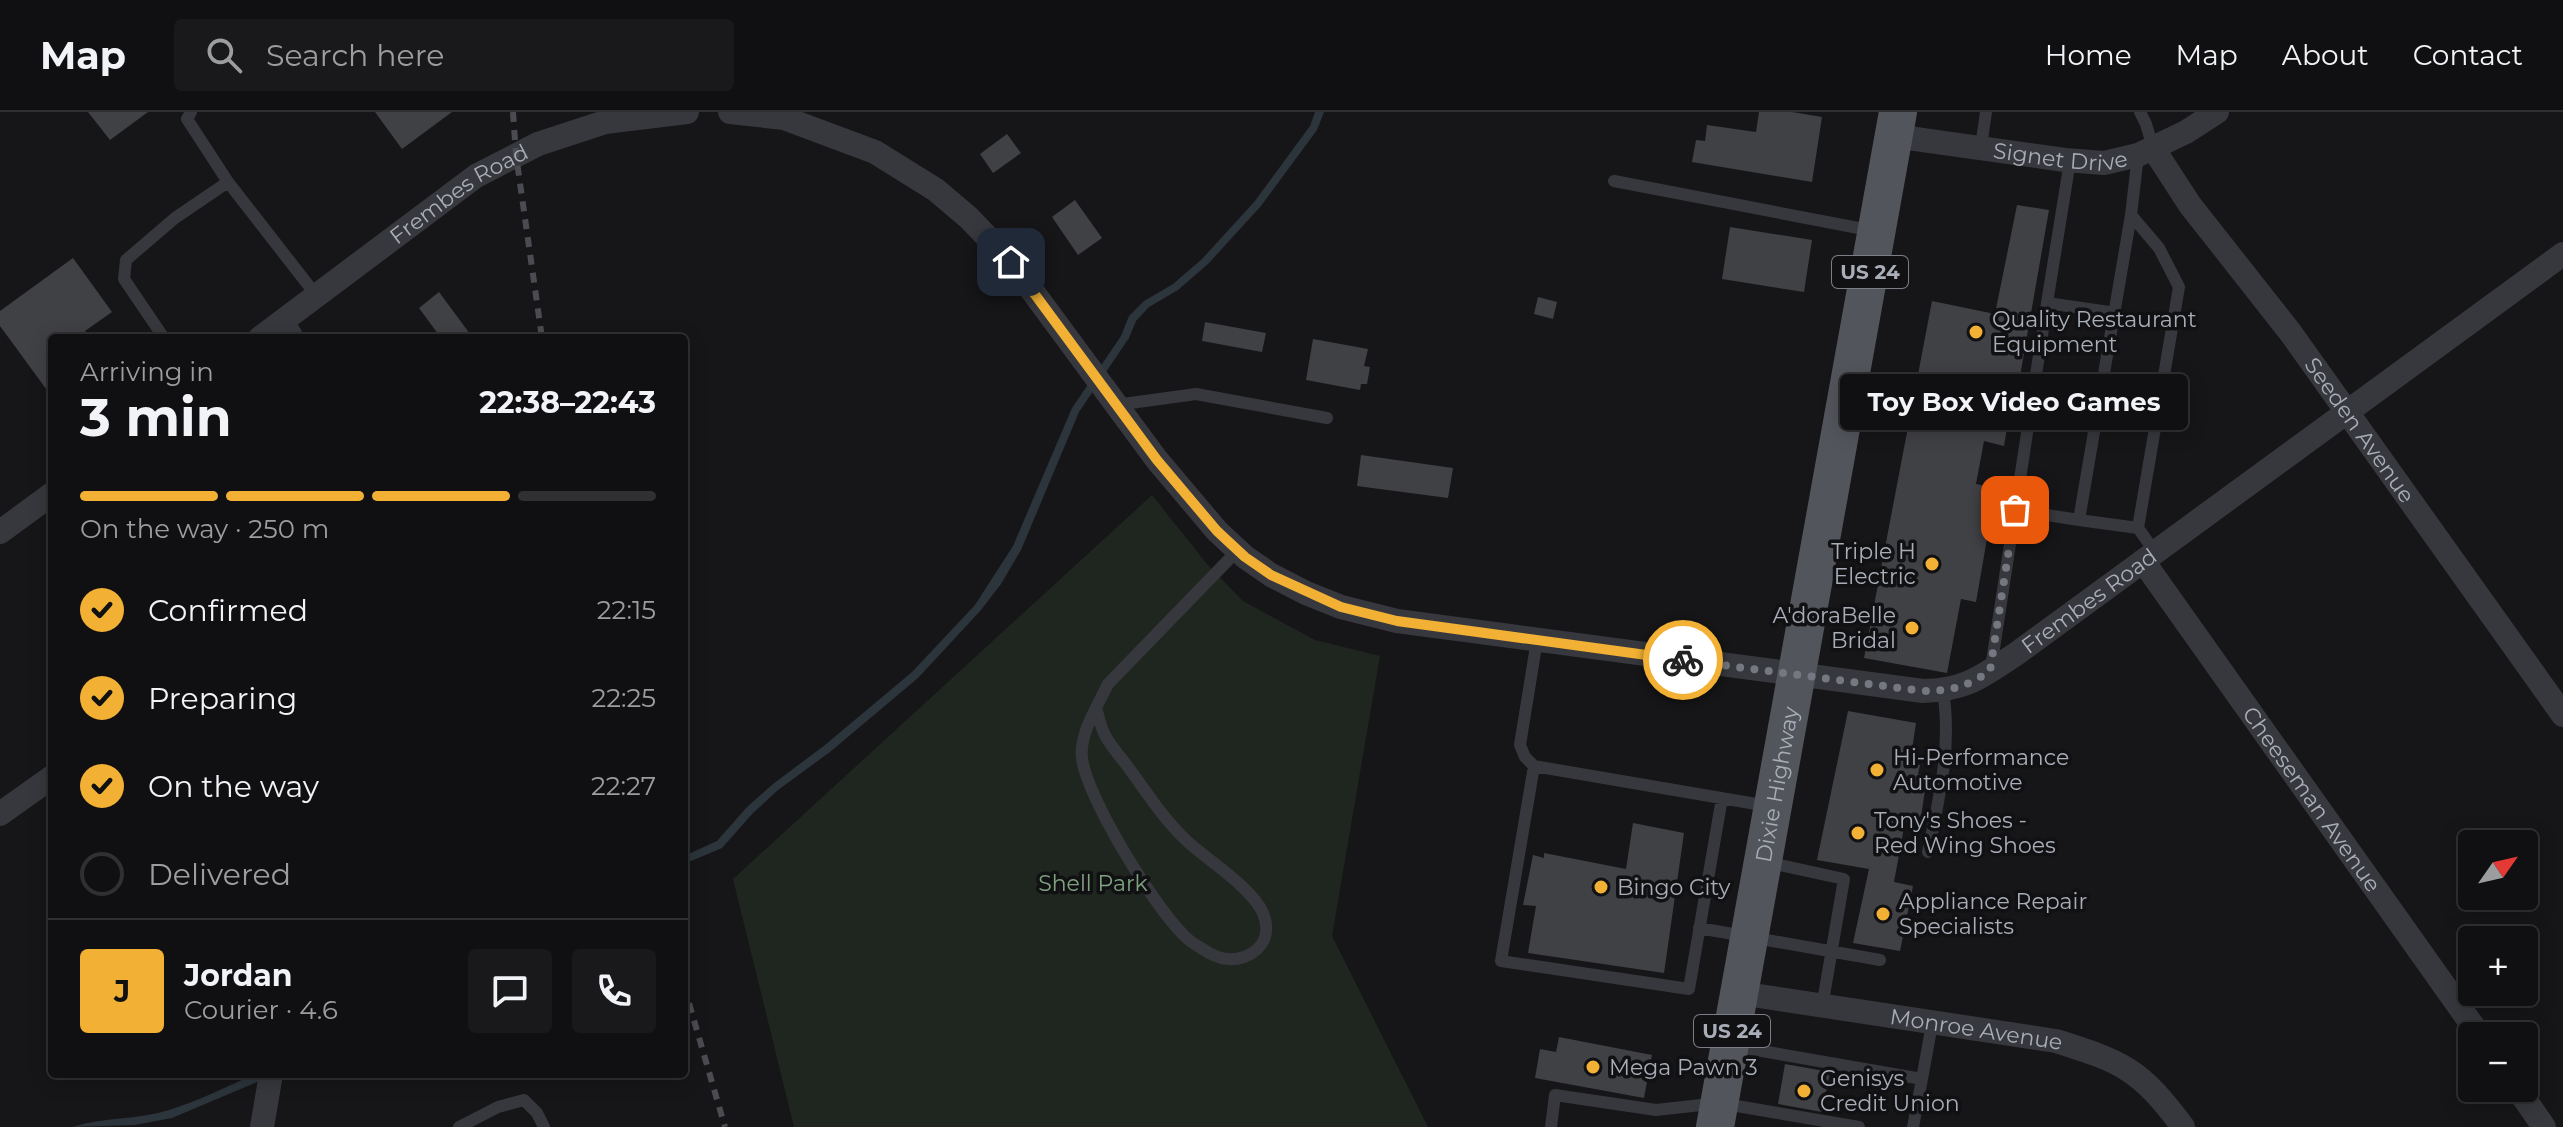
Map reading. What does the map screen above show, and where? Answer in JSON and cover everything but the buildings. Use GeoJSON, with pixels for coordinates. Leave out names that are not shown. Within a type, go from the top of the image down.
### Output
{"type":"FeatureCollection","features":[{"type":"Feature","properties":{"kind":"main road","name":"Dixie Highway"},"geometry":{"type":"LineString","coordinates":[[1717,1115],[1896,124]]}},
{"type":"Feature","properties":{"kind":"street","name":"Frembes Road"},"geometry":{"type":"LineString","coordinates":[[273,334],[293,328],[316,295],[476,176],[538,144],[605,122],[687,112]]}},
{"type":"Feature","properties":{"kind":"street","name":"Frembes Road"},"geometry":{"type":"LineString","coordinates":[[730,112],[785,115],[875,152],[936,190],[969,218],[1011,262],[1116,405],[1217,531],[1271,575],[1341,607],[1397,621],[1923,691],[1952,691],[1990,671],[2563,254]]}},
{"type":"Feature","properties":{"kind":"street","name":"Signet Drive"},"geometry":{"type":"LineString","coordinates":[[1896,124],[1981,147],[2070,161],[2104,163],[2146,152],[2217,112]]}},
{"type":"Feature","properties":{"kind":"street","name":"Seeden Avenue"},"geometry":{"type":"LineString","coordinates":[[2146,152],[2290,332],[2563,715]]}},
{"type":"Feature","properties":{"kind":"street"},"geometry":{"type":"LineString","coordinates":[[0,532],[48,497]]}},
{"type":"Feature","properties":{"kind":"street","name":"Cheeseman Avenue"},"geometry":{"type":"LineString","coordinates":[[2149,556],[2470,1022]]}},
{"type":"Feature","properties":{"kind":"street"},"geometry":{"type":"LineString","coordinates":[[0,814],[48,780]]}},
{"type":"Feature","properties":{"kind":"street","name":"Monroe Avenue"},"geometry":{"type":"LineString","coordinates":[[1739,993],[2056,1041],[2126,1066],[2153,1089],[2183,1127]]}},
{"type":"Feature","properties":{"kind":"street"},"geometry":{"type":"LineString","coordinates":[[262,1127],[270,1078]]}},
{"type":"Feature","properties":{"kind":"street"},"geometry":{"type":"LineString","coordinates":[[2527,1102],[2544,1127]]}},
{"type":"Feature","properties":{"kind":"lane"},"geometry":{"type":"LineString","coordinates":[[191,112],[187,119],[228,182],[316,295]]}},
{"type":"Feature","properties":{"kind":"lane"},"geometry":{"type":"LineString","coordinates":[[1981,147],[1986,112]]}},
{"type":"Feature","properties":{"kind":"lane"},"geometry":{"type":"LineString","coordinates":[[2079,520],[2131,215],[2146,152],[2146,124],[2140,112]]}},
{"type":"Feature","properties":{"kind":"lane"},"geometry":{"type":"LineString","coordinates":[[1990,671],[2070,161]]}},
{"type":"Feature","properties":{"kind":"lane"},"geometry":{"type":"LineString","coordinates":[[1614,181],[1877,231]]}},
{"type":"Feature","properties":{"kind":"lane"},"geometry":{"type":"LineString","coordinates":[[161,334],[124,279],[126,260],[175,218],[228,182]]}},
{"type":"Feature","properties":{"kind":"lane"},"geometry":{"type":"LineString","coordinates":[[2131,215],[2159,248],[2179,287],[2138,528],[2149,556]]}},
{"type":"Feature","properties":{"kind":"lane"},"geometry":{"type":"LineString","coordinates":[[2047,303],[2116,313]]}},
{"type":"Feature","properties":{"kind":"lane"},"geometry":{"type":"LineString","coordinates":[[1116,405],[1196,394],[1327,418]]}},
{"type":"Feature","properties":{"kind":"lane"},"geometry":{"type":"LineString","coordinates":[[2015,510],[2138,528]]}},
{"type":"Feature","properties":{"kind":"lane"},"geometry":{"type":"LineString","coordinates":[[1096,708],[1105,736],[1160,810],[1186,840],[1252,897],[1262,912],[1267,928],[1264,942],[1254,952],[1240,959],[1218,958],[1189,941],[1135,870],[1085,774],[1081,755],[1096,708],[1108,684],[1238,550]]}},
{"type":"Feature","properties":{"kind":"lane"},"geometry":{"type":"LineString","coordinates":[[1537,640],[1520,745],[1525,757],[1534,766],[1773,807]]}},
{"type":"Feature","properties":{"kind":"lane"},"geometry":{"type":"LineString","coordinates":[[1928,852],[1946,763],[1947,716],[1943,691]]}},
{"type":"Feature","properties":{"kind":"lane"},"geometry":{"type":"LineString","coordinates":[[1534,766],[1501,961],[1689,989],[1722,798]]}},
{"type":"Feature","properties":{"kind":"lane"},"geometry":{"type":"LineString","coordinates":[[1763,861],[1844,879],[1822,1007]]}},
{"type":"Feature","properties":{"kind":"lane"},"geometry":{"type":"LineString","coordinates":[[1699,928],[1880,960]]}},
{"type":"Feature","properties":{"kind":"lane"},"geometry":{"type":"LineString","coordinates":[[1913,1127],[1932,1024]]}},
{"type":"Feature","properties":{"kind":"lane"},"geometry":{"type":"LineString","coordinates":[[1730,1045],[1922,1079]]}},
{"type":"Feature","properties":{"kind":"lane"},"geometry":{"type":"LineString","coordinates":[[1551,1127],[1555,1095],[1656,1110],[1859,1127]]}},
{"type":"Feature","properties":{"kind":"lane"},"geometry":{"type":"LineString","coordinates":[[459,1127],[498,1107],[524,1100],[537,1113],[544,1127]]}},
{"type":"Feature","properties":{"kind":"green space","name":"Shell Park"},"geometry":{"type":"Polygon","coordinates":[[[1152,495],[1207,564],[1243,601],[1315,640],[1380,656],[1332,936],[1428,1127],[794,1127],[733,879],[1152,495]]]}},
{"type":"Feature","properties":{"kind":"shaded area"},"geometry":{"type":"Polygon","coordinates":[[[1315,112],[1324,112],[1317,130],[1261,206],[1208,264],[1178,290],[1149,307],[1136,321],[1129,338],[1079,412],[1021,550],[981,610],[918,678],[830,752],[778,790],[722,848],[688,862],[688,854],[717,841],[747,807],[773,784],[912,672],[975,605],[1013,546],[1072,408],[1121,336],[1129,316],[1144,301],[1173,284],[1202,259],[1255,201],[1310,126],[1315,112]]]}},
{"type":"Feature","properties":{"kind":"shaded area"},"geometry":{"type":"Polygon","coordinates":[[[247,1078],[267,1078],[172,1118],[135,1125],[72,1127],[169,1110],[247,1078]]]}},
{"type":"Feature","properties":{"kind":"railway"},"geometry":{"type":"LineString","coordinates":[[513,112],[516,155],[541,334]]}},
{"type":"Feature","properties":{"kind":"railway"},"geometry":{"type":"LineString","coordinates":[[688,1000],[725,1127]]}},
{"type":"Feature","properties":{"kind":"way so far"},"geometry":{"type":"LineString","coordinates":[[1683,660],[1923,691],[1952,691],[1990,671],[2015,510]]}},
{"type":"Feature","properties":{"kind":"place","name":"Quality Restaurant Equipment"},"geometry":{"type":"Point","coordinates":[1976,332]}},
{"type":"Feature","properties":{"kind":"place","name":"Toy Box Video Games"},"geometry":{"type":"Point","coordinates":[2015,510]}},
{"type":"Feature","properties":{"kind":"place","name":"Triple H Electric"},"geometry":{"type":"Point","coordinates":[1932,564]}},
{"type":"Feature","properties":{"kind":"place","name":"A'doraBelle Bridal"},"geometry":{"type":"Point","coordinates":[1912,628]}},
{"type":"Feature","properties":{"kind":"place","name":"Hi-Performance Automotive"},"geometry":{"type":"Point","coordinates":[1877,770]}},
{"type":"Feature","properties":{"kind":"place","name":"Tony's Shoes - Red Wing Shoes"},"geometry":{"type":"Point","coordinates":[1858,833]}},
{"type":"Feature","properties":{"kind":"place","name":"Bingo City"},"geometry":{"type":"Point","coordinates":[1601,887]}},
{"type":"Feature","properties":{"kind":"place","name":"Appliance Repair Specialists"},"geometry":{"type":"Point","coordinates":[1883,914]}},
{"type":"Feature","properties":{"kind":"place","name":"Mega Pawn 3"},"geometry":{"type":"Point","coordinates":[1593,1067]}},
{"type":"Feature","properties":{"kind":"place","name":"Genisys Credit Union"},"geometry":{"type":"Point","coordinates":[1804,1091]}},
{"type":"Feature","properties":{"kind":"route"},"geometry":{"type":"LineString","coordinates":[[1011,262],[1157,460],[1217,531],[1245,557],[1271,575],[1341,607],[1397,621],[1683,660]]}}]}
